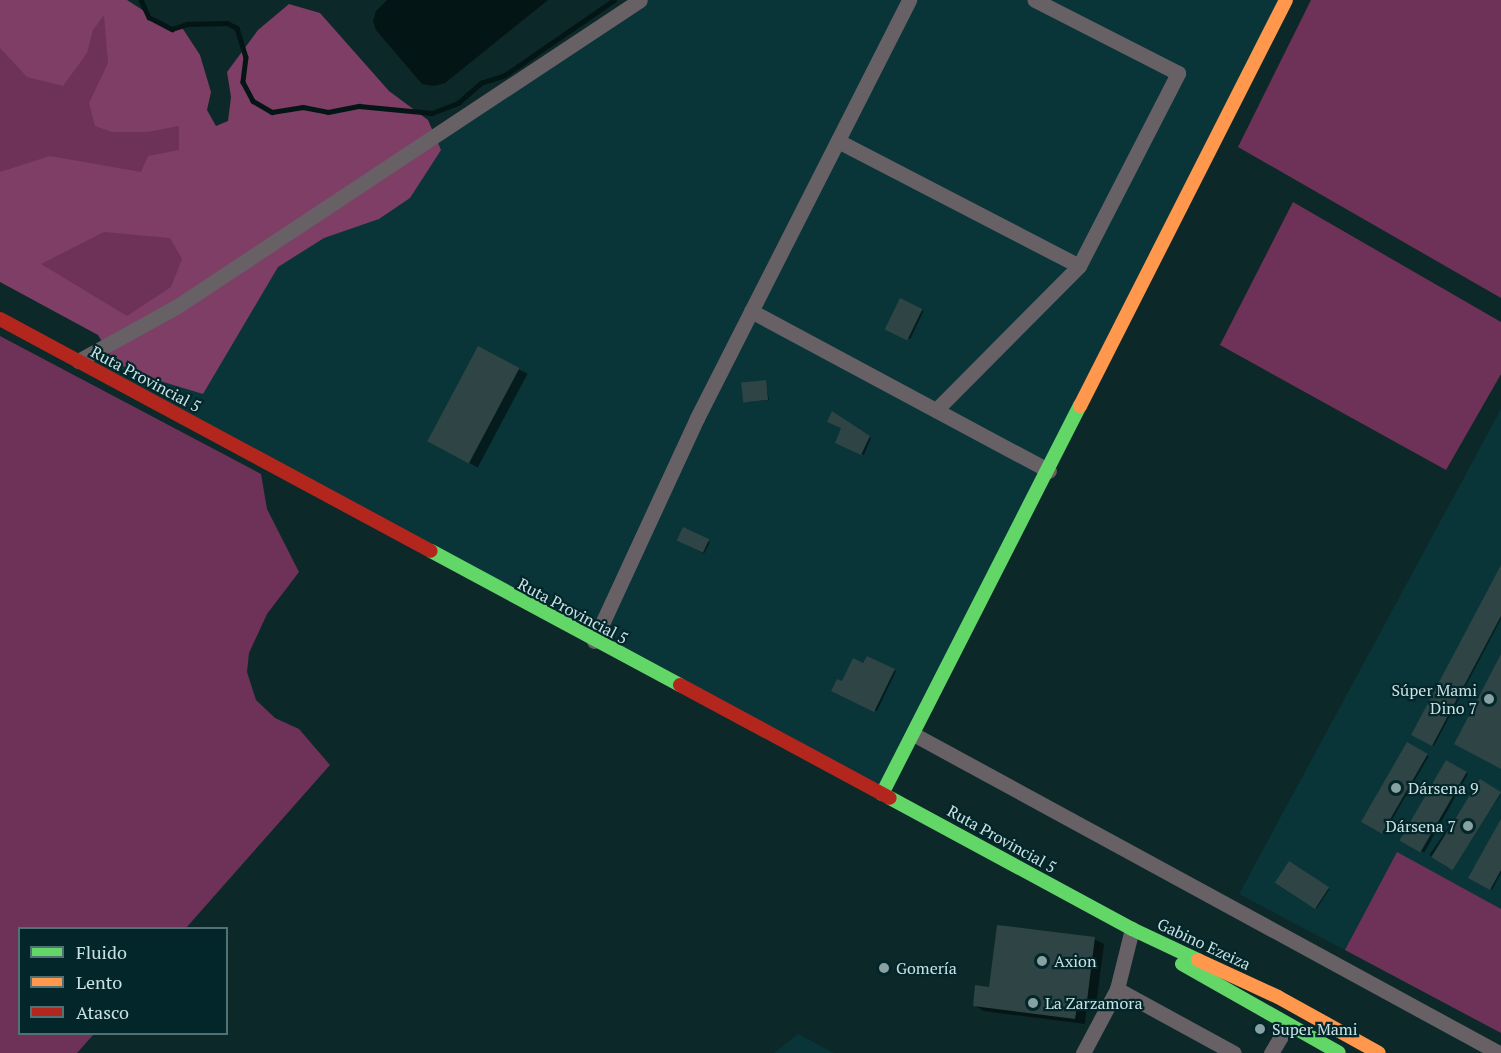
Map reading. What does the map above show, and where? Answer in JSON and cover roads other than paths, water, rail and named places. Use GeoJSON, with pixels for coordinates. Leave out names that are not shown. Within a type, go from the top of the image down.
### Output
{"type":"FeatureCollection","features":[{"type":"Feature","properties":{"kind":"main road"},"geometry":{"type":"LineString","coordinates":[[882,794],[915,735],[1286,0]]}},
{"type":"Feature","properties":{"kind":"main road","name":"Ruta Provincial 5"},"geometry":{"type":"LineString","coordinates":[[0,319],[590,639],[1132,929]]}},
{"type":"Feature","properties":{"kind":"main road","name":"Gabino Ezeiza"},"geometry":{"type":"LineString","coordinates":[[1132,929],[1180,963],[1287,1026],[1339,1053]]}},
{"type":"Feature","properties":{"kind":"main road","name":"Gabino Ezeiza"},"geometry":{"type":"LineString","coordinates":[[1132,929],[1278,997],[1379,1053]]}},
{"type":"Feature","properties":{"kind":"street"},"geometry":{"type":"LineString","coordinates":[[78,361],[177,307],[640,0]]}},
{"type":"Feature","properties":{"kind":"street"},"geometry":{"type":"LineString","coordinates":[[590,639],[909,0]]}},
{"type":"Feature","properties":{"kind":"street"},"geometry":{"type":"LineString","coordinates":[[936,410],[1079,266],[1178,73],[1035,0]]}},
{"type":"Feature","properties":{"kind":"street"},"geometry":{"type":"LineString","coordinates":[[838,141],[1079,266]]}},
{"type":"Feature","properties":{"kind":"street"},"geometry":{"type":"LineString","coordinates":[[752,311],[1049,471]]}},
{"type":"Feature","properties":{"kind":"street"},"geometry":{"type":"LineString","coordinates":[[915,735],[1500,1053]]}},
{"type":"Feature","properties":{"kind":"street"},"geometry":{"type":"LineString","coordinates":[[1083,1053],[1117,989],[1132,929]]}},
{"type":"Feature","properties":{"kind":"street"},"geometry":{"type":"LineString","coordinates":[[1117,989],[1234,1053]]}},
{"type":"Feature","properties":{"kind":"street"},"geometry":{"type":"LineString","coordinates":[[1271,1053],[1287,1026]]}},
{"type":"Feature","properties":{"kind":"waterway"},"geometry":{"type":"LineString","coordinates":[[141,0],[149,17],[172,29],[187,24],[227,23],[237,28],[246,57],[243,82],[253,101],[272,112],[303,107],[328,112],[359,106],[432,113],[458,103],[481,83],[505,75],[614,0]]}},
{"type":"Feature","properties":{"kind":"place","name":"Súper Mami Dino 7"},"geometry":{"type":"Point","coordinates":[1489,699]}},
{"type":"Feature","properties":{"kind":"place","name":"Dársena 9"},"geometry":{"type":"Point","coordinates":[1396,788]}},
{"type":"Feature","properties":{"kind":"place","name":"Dársena 7"},"geometry":{"type":"Point","coordinates":[1468,826]}},
{"type":"Feature","properties":{"kind":"place","name":"Axion"},"geometry":{"type":"Point","coordinates":[1042,961]}},
{"type":"Feature","properties":{"kind":"place","name":"Gomería"},"geometry":{"type":"Point","coordinates":[884,968]}},
{"type":"Feature","properties":{"kind":"place","name":"La Zarzamora"},"geometry":{"type":"Point","coordinates":[1033,1003]}},
{"type":"Feature","properties":{"kind":"place","name":"Super Mami"},"geometry":{"type":"Point","coordinates":[1260,1029]}}]}
